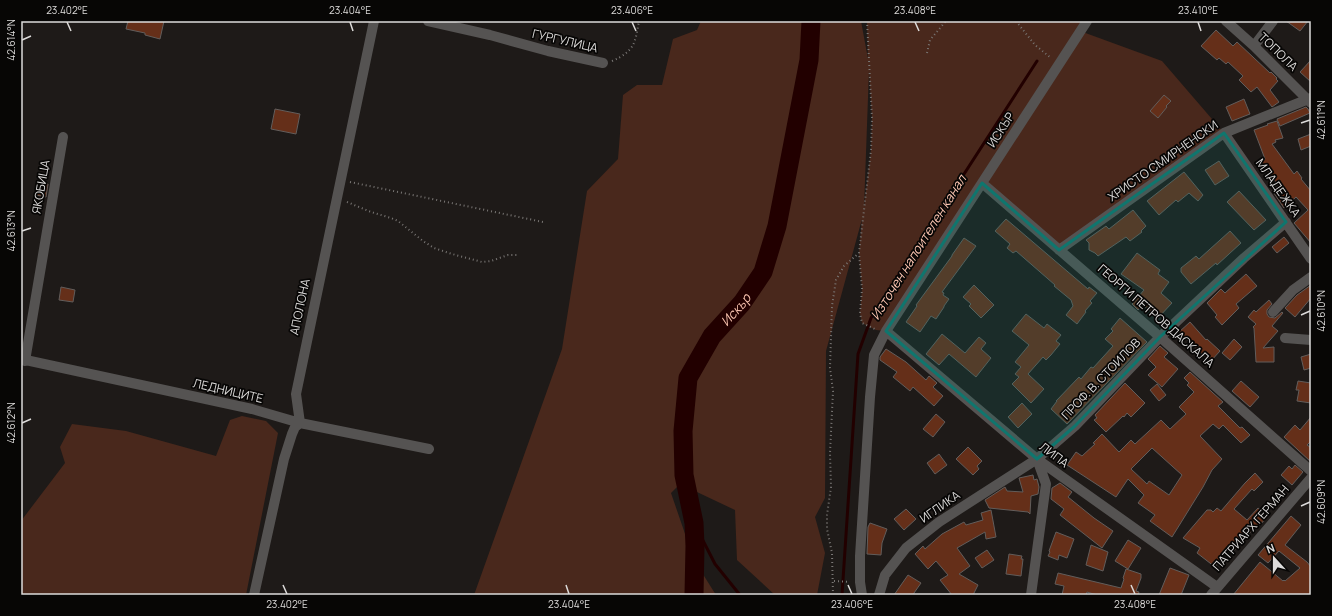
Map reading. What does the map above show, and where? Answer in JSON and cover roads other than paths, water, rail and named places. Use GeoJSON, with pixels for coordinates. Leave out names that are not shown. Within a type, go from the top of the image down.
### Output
{"type":"FeatureCollection","features":[{"type":"Feature","properties":{"kind":"street","name":"АПОЛОНА"},"geometry":{"type":"LineString","coordinates":[[300,423],[296,394],[374,21]]}},
{"type":"Feature","properties":{"kind":"street","name":"ГУРГУЛИЦА"},"geometry":{"type":"LineString","coordinates":[[428,21],[603,63]]}},
{"type":"Feature","properties":{"kind":"street","name":"ИСКЪР"},"geometry":{"type":"LineString","coordinates":[[862,595],[860,582],[860,556],[870,397],[874,354],[881,330],[982,183],[1087,21]]}},
{"type":"Feature","properties":{"kind":"street","name":"ТОПОЛА"},"geometry":{"type":"LineString","coordinates":[[1226,21],[1310,100]]}},
{"type":"Feature","properties":{"kind":"street"},"geometry":{"type":"LineString","coordinates":[[1254,46],[1273,21]]}},
{"type":"Feature","properties":{"kind":"street","name":"ХРИСТО СМИРНЕНСКИ"},"geometry":{"type":"LineString","coordinates":[[1059,250],[1224,133],[1310,100]]}},
{"type":"Feature","properties":{"kind":"street","name":"МЛАДЕЖКА"},"geometry":{"type":"LineString","coordinates":[[1224,133],[1311,259]]}},
{"type":"Feature","properties":{"kind":"street","name":"ЯКОБИЦА"},"geometry":{"type":"LineString","coordinates":[[23,360],[63,137]]}},
{"type":"Feature","properties":{"kind":"street","name":"ГЕОРГИ ПЕТРОВ ДАСКАЛА"},"geometry":{"type":"LineString","coordinates":[[982,183],[1160,337],[1311,471]]}},
{"type":"Feature","properties":{"kind":"street","name":"ПРОФ. В. СТОИЛОВ"},"geometry":{"type":"LineString","coordinates":[[1037,459],[1075,426],[1160,337],[1244,258],[1286,222]]}},
{"type":"Feature","properties":{"kind":"street"},"geometry":{"type":"LineString","coordinates":[[1273,312],[1293,290],[1311,277]]}},
{"type":"Feature","properties":{"kind":"street","name":"ЛИПА"},"geometry":{"type":"LineString","coordinates":[[881,330],[1037,459],[1214,591]]}},
{"type":"Feature","properties":{"kind":"street"},"geometry":{"type":"LineString","coordinates":[[1285,338],[1311,340]]}},
{"type":"Feature","properties":{"kind":"street","name":"ЛЕДНИЦИТЕ"},"geometry":{"type":"LineString","coordinates":[[23,360],[252,409],[300,423],[429,449]]}},
{"type":"Feature","properties":{"kind":"street"},"geometry":{"type":"LineString","coordinates":[[254,595],[284,459],[295,427],[300,423]]}},
{"type":"Feature","properties":{"kind":"street"},"geometry":{"type":"LineString","coordinates":[[1031,595],[1046,484],[1037,459]]}},
{"type":"Feature","properties":{"kind":"street","name":"ИГЛИКА"},"geometry":{"type":"LineString","coordinates":[[879,595],[886,575],[906,548],[939,522],[1037,459]]}},
{"type":"Feature","properties":{"kind":"street","name":"ПАТРИАРХ ГЕРМАН"},"geometry":{"type":"LineString","coordinates":[[1214,591],[1311,478]]}},
{"type":"Feature","properties":{"kind":"waterway","name":"Искър"},"geometry":{"type":"LineString","coordinates":[[694,595],[694,523],[684,475],[683,431],[688,378],[712,336],[742,303],[763,272],[777,226],[809,60],[811,21]]}},
{"type":"Feature","properties":{"kind":"waterway","name":"Източен напоителен канал"},"geometry":{"type":"LineString","coordinates":[[842,595],[858,354],[871,318],[1037,61]]}},
{"type":"Feature","properties":{"kind":"waterway"},"geometry":{"type":"LineString","coordinates":[[694,523],[715,564],[740,595]]}}]}
